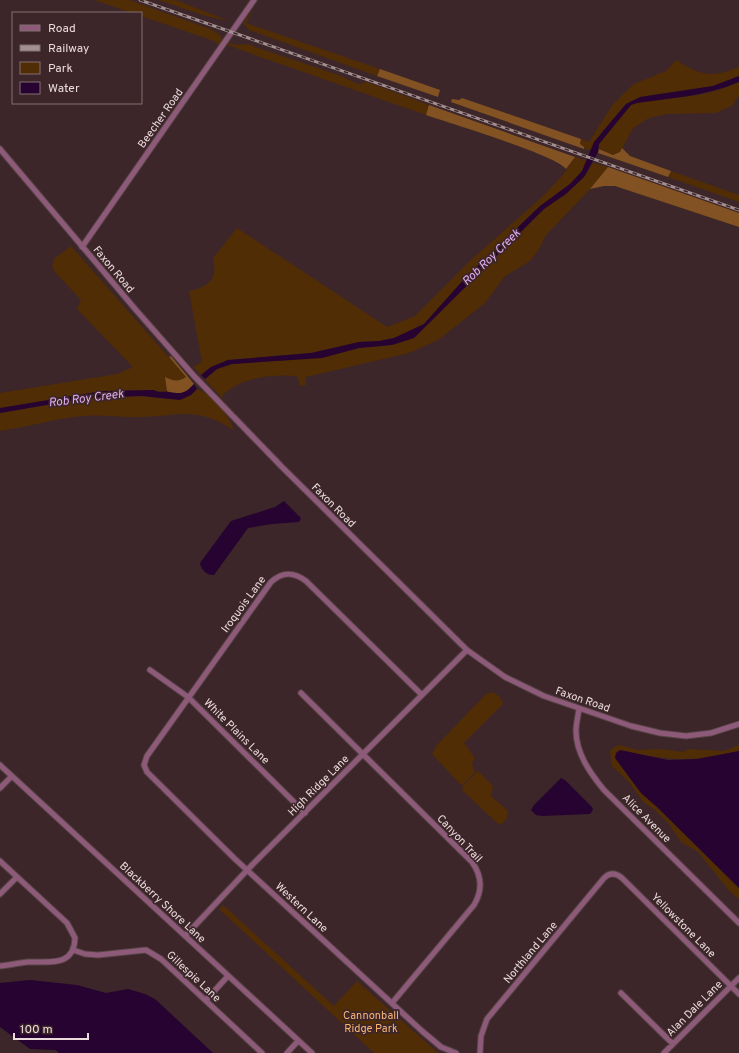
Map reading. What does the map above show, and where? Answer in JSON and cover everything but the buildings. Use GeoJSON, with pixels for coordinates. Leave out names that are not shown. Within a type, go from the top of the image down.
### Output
{"type":"FeatureCollection","features":[{"type":"Feature","properties":{"kind":"street","name":"Beecher Road"},"geometry":{"type":"LineString","coordinates":[[82,247],[254,0]]}},
{"type":"Feature","properties":{"kind":"street","name":"Faxon Road"},"geometry":{"type":"LineString","coordinates":[[0,149],[82,247],[194,376],[282,467],[467,650],[505,677],[544,696],[631,726],[660,733],[686,736],[711,733],[739,724]]}},
{"type":"Feature","properties":{"kind":"street","name":"Iroquois Lane"},"geometry":{"type":"LineString","coordinates":[[144,765],[147,756],[271,582],[279,576],[287,573],[298,576],[306,581],[422,695]]}},
{"type":"Feature","properties":{"kind":"street","name":"High Ridge Lane"},"geometry":{"type":"LineString","coordinates":[[185,936],[305,812],[467,650]]}},
{"type":"Feature","properties":{"kind":"street","name":"White Plains Lane"},"geometry":{"type":"LineString","coordinates":[[150,670],[188,697],[305,812]]}},
{"type":"Feature","properties":{"kind":"street","name":"Canyon Trail"},"geometry":{"type":"LineString","coordinates":[[302,694],[472,862],[480,876],[481,888],[474,905],[392,1003]]}},
{"type":"Feature","properties":{"kind":"street","name":"Alice Avenue"},"geometry":{"type":"LineString","coordinates":[[579,709],[576,732],[580,751],[589,772],[604,790],[739,923]]}},
{"type":"Feature","properties":{"kind":"street","name":"Blackberry Shore Lane"},"geometry":{"type":"LineString","coordinates":[[0,765],[312,1053]]}},
{"type":"Feature","properties":{"kind":"street","name":"Western Lane"},"geometry":{"type":"LineString","coordinates":[[144,765],[147,772],[248,870],[392,1003],[441,1047],[456,1053]]}},
{"type":"Feature","properties":{"kind":"street"},"geometry":{"type":"LineString","coordinates":[[0,788],[12,776]]}},
{"type":"Feature","properties":{"kind":"street"},"geometry":{"type":"LineString","coordinates":[[0,861],[68,925],[75,938],[73,950],[60,961],[27,962],[0,966]]}},
{"type":"Feature","properties":{"kind":"street","name":"Yellowstone Lane"},"geometry":{"type":"LineString","coordinates":[[613,874],[622,878],[739,994]]}},
{"type":"Feature","properties":{"kind":"street","name":"Northland Lane"},"geometry":{"type":"LineString","coordinates":[[480,1053],[481,1036],[487,1019],[604,878],[613,874]]}},
{"type":"Feature","properties":{"kind":"street"},"geometry":{"type":"LineString","coordinates":[[0,894],[17,877]]}},
{"type":"Feature","properties":{"kind":"street","name":"Gillespie Lane"},"geometry":{"type":"LineString","coordinates":[[73,950],[90,955],[146,950],[153,953],[262,1053]]}},
{"type":"Feature","properties":{"kind":"street"},"geometry":{"type":"LineString","coordinates":[[206,1000],[228,976]]}},
{"type":"Feature","properties":{"kind":"street","name":"Alan Dale Lane"},"geometry":{"type":"LineString","coordinates":[[664,1053],[739,978]]}},
{"type":"Feature","properties":{"kind":"street"},"geometry":{"type":"LineString","coordinates":[[621,993],[672,1044]]}},
{"type":"Feature","properties":{"kind":"street"},"geometry":{"type":"LineString","coordinates":[[287,1053],[298,1041]]}},
{"type":"Feature","properties":{"kind":"green space"},"geometry":{"type":"Polygon","coordinates":[[[94,0],[129,0],[210,29],[220,35],[222,39],[219,45],[214,41],[142,16],[142,12],[129,12],[94,0]]]}},
{"type":"Feature","properties":{"kind":"green space"},"geometry":{"type":"Polygon","coordinates":[[[158,0],[176,0],[229,21],[206,16],[158,0]]]}},
{"type":"Feature","properties":{"kind":"green space"},"geometry":{"type":"Polygon","coordinates":[[[254,8],[246,23],[380,69],[377,76],[249,30],[243,23],[254,8]]]}},
{"type":"Feature","properties":{"kind":"green space"},"geometry":{"type":"Polygon","coordinates":[[[228,43],[237,45],[247,44],[341,76],[358,84],[367,82],[429,105],[426,115],[252,54],[228,45],[228,43]]]}},
{"type":"Feature","properties":{"kind":"green space"},"geometry":{"type":"Polygon","coordinates":[[[676,60],[693,69],[707,74],[721,73],[739,67],[739,76],[713,86],[640,97],[626,104],[601,133],[590,150],[584,149],[584,147],[580,144],[581,139],[589,142],[613,104],[634,84],[666,71],[676,60]]]}},
{"type":"Feature","properties":{"kind":"green space"},"geometry":{"type":"Polygon","coordinates":[[[739,82],[739,95],[732,106],[715,113],[667,114],[649,118],[633,128],[620,152],[613,155],[598,148],[599,144],[632,104],[703,94],[739,82]]]}},
{"type":"Feature","properties":{"kind":"green space"},"geometry":{"type":"Polygon","coordinates":[[[575,157],[588,161],[582,171],[570,184],[540,206],[466,277],[424,324],[394,338],[379,341],[359,342],[311,353],[228,360],[211,367],[201,375],[193,367],[202,362],[189,291],[202,287],[210,281],[213,277],[214,271],[213,258],[237,228],[387,327],[415,316],[471,260],[542,197],[562,176],[575,157]]]}},
{"type":"Feature","properties":{"kind":"green space"},"geometry":{"type":"Polygon","coordinates":[[[593,163],[608,167],[597,182],[546,235],[539,249],[530,261],[505,276],[485,303],[438,340],[409,353],[306,377],[306,385],[300,386],[297,376],[267,376],[257,378],[238,385],[222,396],[226,402],[205,380],[217,369],[232,364],[322,357],[359,348],[392,345],[414,338],[544,209],[577,184],[593,163]]]}},
{"type":"Feature","properties":{"kind":"green space"},"geometry":{"type":"Polygon","coordinates":[[[671,171],[739,195],[739,202],[668,177],[671,171]]]}},
{"type":"Feature","properties":{"kind":"green space"},"geometry":{"type":"Polygon","coordinates":[[[71,246],[186,377],[181,380],[171,380],[165,378],[167,392],[158,392],[154,390],[103,391],[0,408],[0,393],[117,374],[133,367],[77,309],[81,300],[54,271],[52,266],[54,259],[71,246]]]}},
{"type":"Feature","properties":{"kind":"green space"},"geometry":{"type":"Polygon","coordinates":[[[197,389],[214,400],[224,412],[234,430],[210,418],[200,415],[180,414],[135,417],[97,415],[82,416],[0,431],[0,413],[87,398],[142,396],[166,399],[191,395],[197,389]]]}},
{"type":"Feature","properties":{"kind":"green space"},"geometry":{"type":"Polygon","coordinates":[[[493,692],[500,697],[503,704],[464,743],[475,758],[472,763],[475,772],[463,785],[460,784],[432,754],[437,745],[486,694],[493,692]]]}},
{"type":"Feature","properties":{"kind":"green space"},"geometry":{"type":"Polygon","coordinates":[[[620,745],[637,750],[662,749],[683,752],[688,749],[724,751],[739,745],[739,751],[709,757],[682,759],[668,758],[625,751],[615,758],[641,793],[739,888],[739,899],[730,892],[698,852],[681,842],[669,824],[655,810],[643,802],[629,782],[612,766],[610,751],[616,746],[620,745]]]}},
{"type":"Feature","properties":{"kind":"green space"},"geometry":{"type":"Polygon","coordinates":[[[478,771],[493,786],[491,796],[508,811],[507,818],[502,824],[497,823],[462,790],[463,786],[478,771]]]}},
{"type":"Feature","properties":{"kind":"green space","name":"Cannonball Ridge Park"},"geometry":{"type":"Polygon","coordinates":[[[223,905],[334,1006],[357,981],[438,1053],[374,1053],[219,909],[223,905]]]}},
{"type":"Feature","properties":{"kind":"shaded area"},"geometry":{"type":"Polygon","coordinates":[[[380,69],[440,90],[438,97],[377,76],[380,69]]]}},
{"type":"Feature","properties":{"kind":"shaded area"},"geometry":{"type":"Polygon","coordinates":[[[462,98],[581,139],[580,144],[584,147],[584,149],[451,102],[452,99],[459,100],[462,98]]]}},
{"type":"Feature","properties":{"kind":"shaded area"},"geometry":{"type":"Polygon","coordinates":[[[429,105],[575,157],[566,169],[558,163],[523,148],[426,115],[429,105]]]}},
{"type":"Feature","properties":{"kind":"shaded area"},"geometry":{"type":"Polygon","coordinates":[[[622,148],[630,156],[671,171],[668,177],[598,153],[599,149],[613,155],[620,152],[622,148]]]}},
{"type":"Feature","properties":{"kind":"shaded area"},"geometry":{"type":"Polygon","coordinates":[[[608,167],[739,213],[739,227],[615,186],[604,186],[590,189],[608,167]]]}},
{"type":"Feature","properties":{"kind":"shaded area"},"geometry":{"type":"Polygon","coordinates":[[[171,356],[194,384],[179,394],[167,391],[165,377],[181,380],[186,377],[169,357],[171,356]]]}},
{"type":"Feature","properties":{"kind":"water","name":"Rob Roy Creek"},"geometry":{"type":"Polygon","coordinates":[[[739,76],[739,82],[727,87],[689,96],[631,105],[599,144],[598,152],[584,177],[566,194],[544,209],[414,338],[392,345],[359,348],[322,358],[232,364],[217,369],[205,379],[201,375],[211,367],[228,360],[311,353],[359,342],[379,341],[394,338],[424,324],[466,277],[540,206],[570,184],[582,171],[594,142],[626,104],[640,97],[713,86],[739,76]]]}},
{"type":"Feature","properties":{"kind":"water","name":"Rob Roy Creek"},"geometry":{"type":"Polygon","coordinates":[[[194,384],[197,389],[191,395],[180,400],[142,396],[87,398],[0,413],[0,408],[103,391],[154,390],[159,392],[180,393],[188,390],[194,384]]]}},
{"type":"Feature","properties":{"kind":"water"},"geometry":{"type":"Polygon","coordinates":[[[284,501],[301,518],[299,522],[248,528],[214,575],[209,575],[203,570],[200,563],[231,521],[275,507],[284,501]]]}},
{"type":"Feature","properties":{"kind":"water"},"geometry":{"type":"Polygon","coordinates":[[[620,750],[668,760],[697,759],[739,751],[739,888],[641,793],[615,758],[616,753],[620,750]]]}},
{"type":"Feature","properties":{"kind":"water"},"geometry":{"type":"Polygon","coordinates":[[[561,778],[565,780],[592,807],[593,810],[590,814],[542,816],[536,815],[531,810],[534,805],[561,778]]]}},
{"type":"Feature","properties":{"kind":"water"},"geometry":{"type":"Polygon","coordinates":[[[30,980],[77,985],[106,993],[128,989],[145,994],[155,999],[213,1053],[59,1053],[56,1050],[30,1049],[0,1027],[0,983],[30,980]]]}},
{"type":"Feature","properties":{"kind":"railway"},"geometry":{"type":"LineString","coordinates":[[140,0],[739,210]]}}]}
